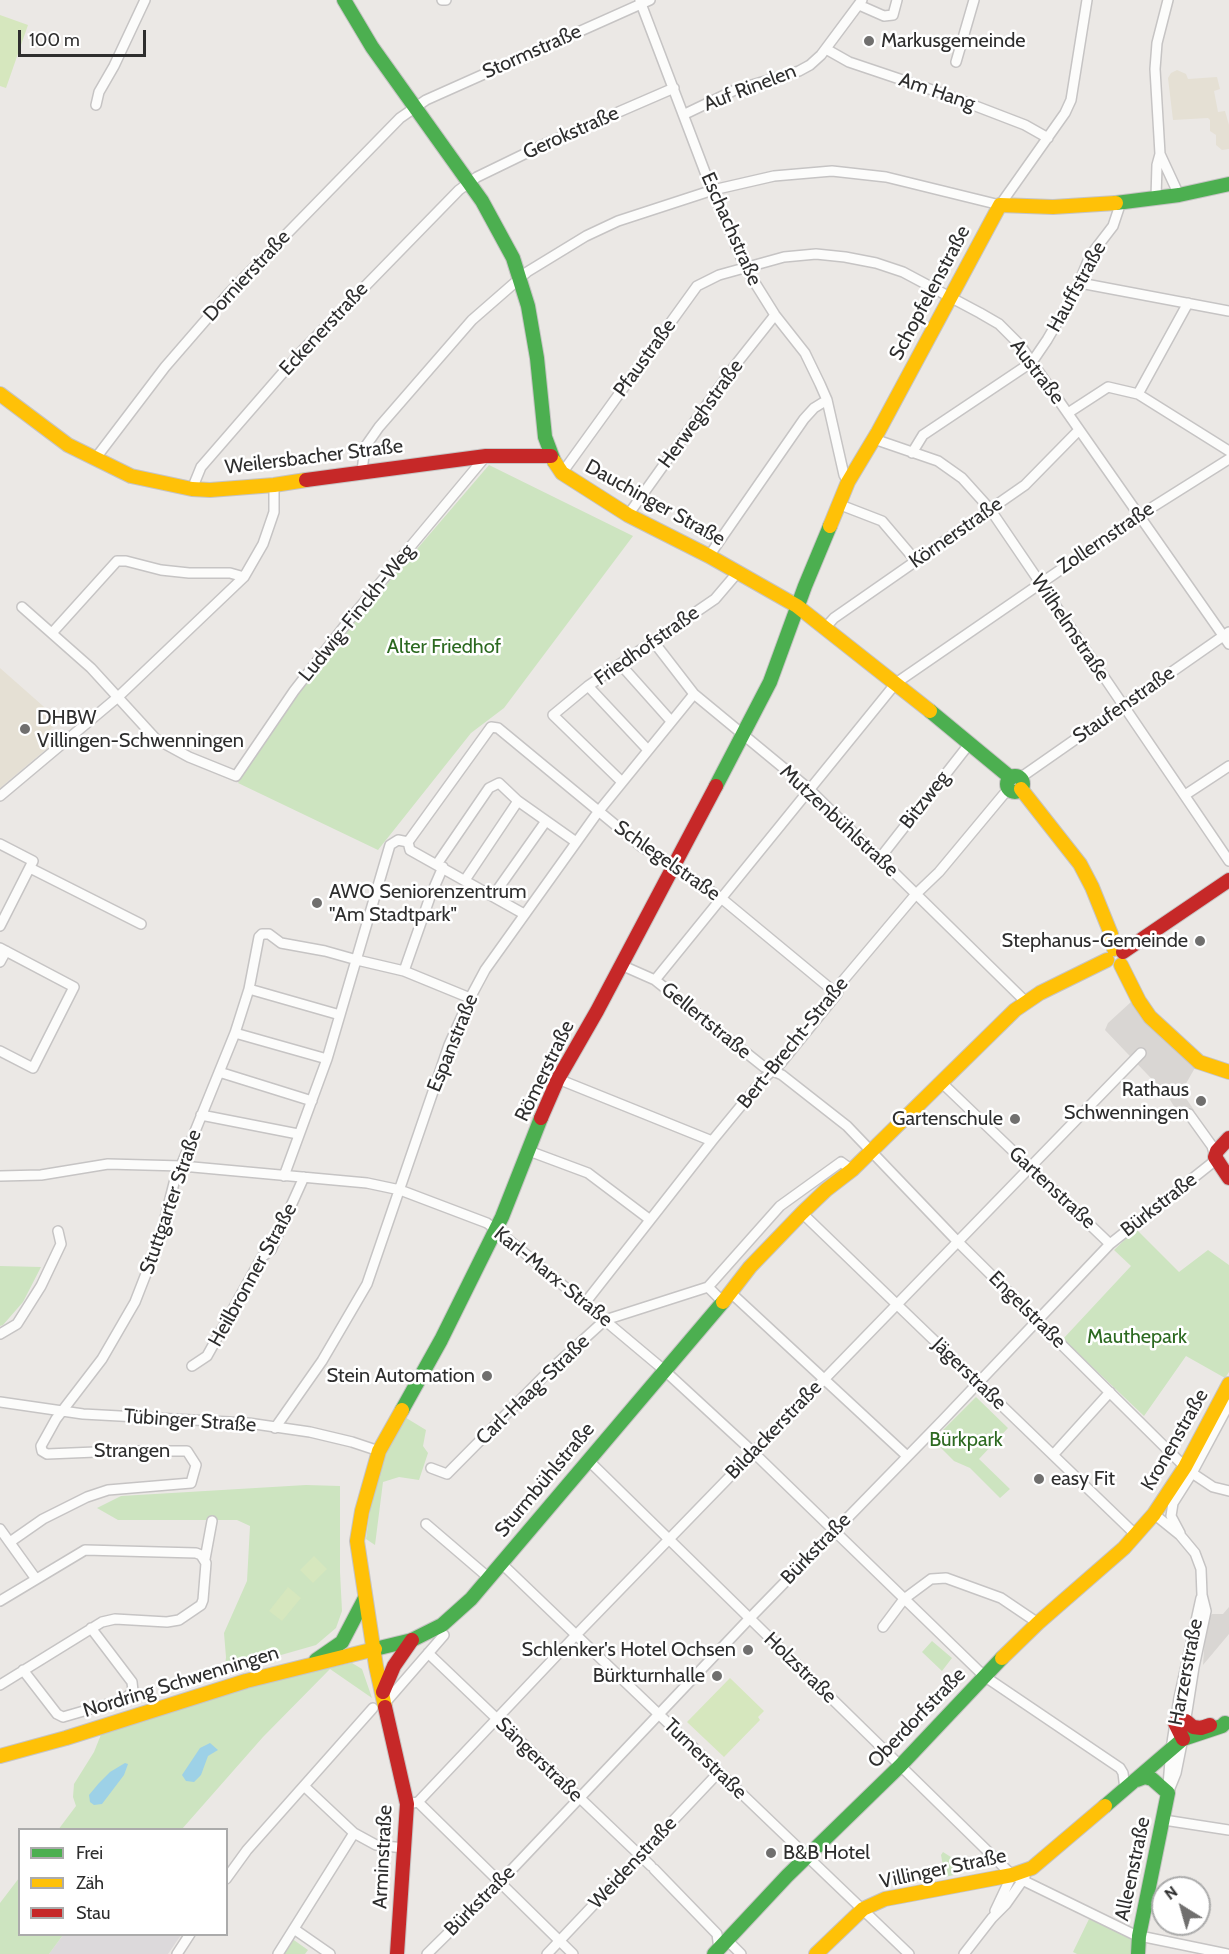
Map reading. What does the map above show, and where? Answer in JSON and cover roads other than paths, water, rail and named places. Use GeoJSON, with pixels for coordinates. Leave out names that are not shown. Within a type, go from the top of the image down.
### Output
{"type":"FeatureCollection","features":[{"type":"Feature","properties":{"kind":"main road","name":"Dauchinger Straße"},"geometry":{"type":"LineString","coordinates":[[344,0],[372,47],[470,182],[496,223],[520,277],[528,306],[545,438],[550,456],[562,473],[628,515],[709,556],[797,606],[970,742],[1016,784],[1080,864],[1111,934],[1116,956],[1139,1001],[1150,1017],[1199,1062],[1229,1072]]}},
{"type":"Feature","properties":{"kind":"main road"},"geometry":{"type":"LineString","coordinates":[[1000,205],[1053,207],[1121,202],[1179,195],[1229,184]]}},
{"type":"Feature","properties":{"kind":"main road","name":"Schopfelenstraße"},"geometry":{"type":"LineString","coordinates":[[797,606],[848,482],[874,439],[1000,205]]}},
{"type":"Feature","properties":{"kind":"main road","name":"Weilersbacher Straße"},"geometry":{"type":"LineString","coordinates":[[0,394],[68,445],[95,459],[131,476],[192,489],[210,490],[274,485],[362,471],[486,456],[550,456]]}},
{"type":"Feature","properties":{"kind":"main road","name":"Römerstraße"},"geometry":{"type":"LineString","coordinates":[[374,1649],[357,1541],[372,1470],[379,1451],[441,1340],[495,1229],[558,1079],[744,735],[770,681],[792,627],[797,606]]}},
{"type":"Feature","properties":{"kind":"main road","name":"Sturmbühlstraße"},"geometry":{"type":"LineString","coordinates":[[374,1649],[412,1640],[442,1626],[471,1599],[750,1267],[802,1213],[852,1170],[999,1024],[1026,1002],[1116,956],[1229,880]]}},
{"type":"Feature","properties":{"kind":"main road"},"geometry":{"type":"LineString","coordinates":[[1229,1138],[1216,1154],[1229,1178]]}},
{"type":"Feature","properties":{"kind":"main road","name":"Kronenstraße"},"geometry":{"type":"LineString","coordinates":[[1154,1514],[1189,1470],[1229,1384]]}},
{"type":"Feature","properties":{"kind":"main road","name":"Oberdorfstraße"},"geometry":{"type":"LineString","coordinates":[[720,1948],[806,1857],[900,1766],[984,1676],[1038,1623],[1124,1548],[1154,1514]]}},
{"type":"Feature","properties":{"kind":"main road"},"geometry":{"type":"LineString","coordinates":[[312,1663],[342,1642],[365,1598]]}},
{"type":"Feature","properties":{"kind":"main road"},"geometry":{"type":"LineString","coordinates":[[381,1701],[394,1666],[412,1640]]}},
{"type":"Feature","properties":{"kind":"main road","name":"Nordring Schwenningen"},"geometry":{"type":"LineString","coordinates":[[0,1756],[66,1738],[246,1681],[374,1649]]}},
{"type":"Feature","properties":{"kind":"main road","name":"Arminstraße"},"geometry":{"type":"LineString","coordinates":[[374,1649],[381,1701],[412,1803],[404,1848],[397,1954]]}},
{"type":"Feature","properties":{"kind":"main road"},"geometry":{"type":"LineString","coordinates":[[1181,1722],[1201,1728],[1227,1722],[1179,1744],[1177,1730],[1181,1722]]}},
{"type":"Feature","properties":{"kind":"main road","name":"Villinger Straße"},"geometry":{"type":"LineString","coordinates":[[816,1954],[863,1909],[885,1899],[982,1880],[1017,1878],[1032,1868],[1179,1744]]}},
{"type":"Feature","properties":{"kind":"main road"},"geometry":{"type":"LineString","coordinates":[[1137,1780],[1146,1777],[1152,1779],[1168,1793]]}},
{"type":"Feature","properties":{"kind":"main road","name":"Alleenstraße"},"geometry":{"type":"LineString","coordinates":[[1138,1954],[1139,1936],[1168,1793]]}},
{"type":"Feature","properties":{"kind":"street"},"geometry":{"type":"LineString","coordinates":[[96,105],[99,92],[145,0]]}},
{"type":"Feature","properties":{"kind":"street","name":"Auf Rinelen"},"geometry":{"type":"LineString","coordinates":[[685,114],[735,90],[799,71],[810,65],[826,49],[860,2],[884,16],[893,15],[897,0]]}},
{"type":"Feature","properties":{"kind":"street"},"geometry":{"type":"LineString","coordinates":[[956,62],[974,0]]}},
{"type":"Feature","properties":{"kind":"street","name":"Schopfelenstraße"},"geometry":{"type":"LineString","coordinates":[[1000,205],[1065,113],[1071,100],[1087,0]]}},
{"type":"Feature","properties":{"kind":"street"},"geometry":{"type":"LineString","coordinates":[[1156,198],[1157,165],[1160,154],[1155,69],[1157,43],[1168,0]]}},
{"type":"Feature","properties":{"kind":"street","name":"Stormstraße"},"geometry":{"type":"LineString","coordinates":[[415,107],[447,90],[644,1]]}},
{"type":"Feature","properties":{"kind":"street","name":"Eschachstraße"},"geometry":{"type":"LineString","coordinates":[[644,1],[674,88],[745,267],[775,315],[805,353],[827,400],[844,475],[848,482]]}},
{"type":"Feature","properties":{"kind":"street","name":"Am Hang"},"geometry":{"type":"LineString","coordinates":[[826,49],[849,62],[947,95],[1025,125],[1048,138]]}},
{"type":"Feature","properties":{"kind":"street","name":"Gerokstraße"},"geometry":{"type":"LineString","coordinates":[[470,182],[547,143],[674,88]]}},
{"type":"Feature","properties":{"kind":"street","name":"Dornierstraße"},"geometry":{"type":"LineString","coordinates":[[95,459],[165,368],[230,292],[340,177],[400,118],[415,107]]}},
{"type":"Feature","properties":{"kind":"street"},"geometry":{"type":"LineString","coordinates":[[1160,154],[1179,195]]}},
{"type":"Feature","properties":{"kind":"street"},"geometry":{"type":"LineString","coordinates":[[362,471],[365,447],[379,427],[472,320],[520,277],[577,241],[618,221],[713,190],[774,176],[832,171],[886,177],[1000,205]]}},
{"type":"Feature","properties":{"kind":"street","name":"Eckenerstraße"},"geometry":{"type":"LineString","coordinates":[[192,489],[201,467],[300,353],[396,253],[459,190],[470,182]]}},
{"type":"Feature","properties":{"kind":"street","name":"Hauffstraße"},"geometry":{"type":"LineString","coordinates":[[912,453],[923,435],[1032,362],[1080,283],[1090,256],[1113,226],[1121,202]]}},
{"type":"Feature","properties":{"kind":"street","name":"Austraße"},"geometry":{"type":"LineString","coordinates":[[745,267],[784,257],[816,254],[876,263],[903,272],[999,324],[1020,345],[1226,633],[1229,644]]}},
{"type":"Feature","properties":{"kind":"street","name":"Pfaustraße"},"geometry":{"type":"LineString","coordinates":[[562,473],[697,286],[719,275],[745,267]]}},
{"type":"Feature","properties":{"kind":"street"},"geometry":{"type":"LineString","coordinates":[[1080,283],[1229,311]]}},
{"type":"Feature","properties":{"kind":"street"},"geometry":{"type":"LineString","coordinates":[[1138,394],[1188,303]]}},
{"type":"Feature","properties":{"kind":"street","name":"Herweghstraße"},"geometry":{"type":"LineString","coordinates":[[628,515],[733,368],[775,315]]}},
{"type":"Feature","properties":{"kind":"street"},"geometry":{"type":"LineString","coordinates":[[1068,413],[1108,387],[1138,394],[1229,451]]}},
{"type":"Feature","properties":{"kind":"street"},"geometry":{"type":"LineString","coordinates":[[709,556],[804,419],[814,408],[827,400]]}},
{"type":"Feature","properties":{"kind":"street","name":"Körnerstraße"},"geometry":{"type":"LineString","coordinates":[[826,627],[834,618],[1025,485],[1079,430]]}},
{"type":"Feature","properties":{"kind":"street","name":"Wilhelmstraße"},"geometry":{"type":"LineString","coordinates":[[874,439],[938,461],[962,478],[990,509],[1229,861]]}},
{"type":"Feature","properties":{"kind":"street","name":"Ludwig-Finckh-Weg"},"geometry":{"type":"LineString","coordinates":[[118,696],[156,739],[189,757],[236,776],[294,691],[350,619],[486,456]]}},
{"type":"Feature","properties":{"kind":"street","name":"Zollernstraße"},"geometry":{"type":"LineString","coordinates":[[655,980],[896,683],[1140,515],[1229,459]]}},
{"type":"Feature","properties":{"kind":"street"},"geometry":{"type":"LineString","coordinates":[[0,796],[118,696],[244,577],[262,544],[274,512],[274,485]]}},
{"type":"Feature","properties":{"kind":"street"},"geometry":{"type":"LineString","coordinates":[[838,504],[882,521],[916,561]]}},
{"type":"Feature","properties":{"kind":"street"},"geometry":{"type":"LineString","coordinates":[[52,633],[117,561],[126,561],[161,570],[230,573],[244,577]]}},
{"type":"Feature","properties":{"kind":"street","name":"Friedhofstraße"},"geometry":{"type":"LineString","coordinates":[[622,782],[553,715],[588,686],[715,599],[738,572]]}},
{"type":"Feature","properties":{"kind":"street"},"geometry":{"type":"LineString","coordinates":[[22,607],[118,696]]}},
{"type":"Feature","properties":{"kind":"street","name":"Staufenstraße"},"geometry":{"type":"LineString","coordinates":[[1016,784],[1226,633]]}},
{"type":"Feature","properties":{"kind":"street","name":"Mutzenbühlstraße"},"geometry":{"type":"LineString","coordinates":[[653,641],[694,694],[809,789],[1026,1002]]}},
{"type":"Feature","properties":{"kind":"street"},"geometry":{"type":"LineString","coordinates":[[621,665],[672,721]]}},
{"type":"Feature","properties":{"kind":"street"},"geometry":{"type":"LineString","coordinates":[[588,686],[630,734],[648,750]]}},
{"type":"Feature","properties":{"kind":"street","name":"Espanstraße"},"geometry":{"type":"LineString","coordinates":[[275,1428],[322,1361],[367,1284],[449,1046],[485,970],[598,812],[694,694]]}},
{"type":"Feature","properties":{"kind":"street","name":"Schlegelstraße"},"geometry":{"type":"LineString","coordinates":[[408,842],[491,727],[498,729],[642,847],[721,898],[837,994]]}},
{"type":"Feature","properties":{"kind":"street","name":"Bitzweg"},"geometry":{"type":"LineString","coordinates":[[880,858],[970,742]]}},
{"type":"Feature","properties":{"kind":"street"},"geometry":{"type":"LineString","coordinates":[[1185,795],[1229,766]]}},
{"type":"Feature","properties":{"kind":"street"},"geometry":{"type":"LineString","coordinates":[[404,970],[440,865],[489,788],[499,783],[518,801],[576,842]]}},
{"type":"Feature","properties":{"kind":"street","name":"Bert-Brecht-Straße"},"geometry":{"type":"LineString","coordinates":[[585,1303],[712,1141],[771,1071],[781,1063],[916,894],[939,872],[1016,784]]}},
{"type":"Feature","properties":{"kind":"street"},"geometry":{"type":"LineString","coordinates":[[465,880],[518,801]]}},
{"type":"Feature","properties":{"kind":"street"},"geometry":{"type":"LineString","coordinates":[[493,896],[546,821]]}},
{"type":"Feature","properties":{"kind":"street","name":"Heilbronner Straße"},"geometry":{"type":"LineString","coordinates":[[284,1176],[327,1059],[390,845],[398,840],[408,842]]}},
{"type":"Feature","properties":{"kind":"street"},"geometry":{"type":"LineString","coordinates":[[408,842],[410,850],[524,914]]}},
{"type":"Feature","properties":{"kind":"street"},"geometry":{"type":"LineString","coordinates":[[0,844],[33,861],[0,926]]}},
{"type":"Feature","properties":{"kind":"street"},"geometry":{"type":"LineString","coordinates":[[30,868],[141,924]]}},
{"type":"Feature","properties":{"kind":"street","name":"Stuttgarter Straße"},"geometry":{"type":"LineString","coordinates":[[42,1451],[40,1446],[47,1432],[102,1359],[135,1302],[160,1238],[174,1184],[235,1033],[249,988],[256,943],[262,934],[269,934],[281,943],[357,960]]}},
{"type":"Feature","properties":{"kind":"street"},"geometry":{"type":"LineString","coordinates":[[0,962],[3,950],[74,987],[33,1068],[0,1052]]}},
{"type":"Feature","properties":{"kind":"street"},"geometry":{"type":"LineString","coordinates":[[357,960],[404,970],[470,998]]}},
{"type":"Feature","properties":{"kind":"street","name":"Gellertstraße"},"geometry":{"type":"LineString","coordinates":[[621,965],[655,980],[764,1067],[783,1075],[847,1126],[870,1152]]}},
{"type":"Feature","properties":{"kind":"street"},"geometry":{"type":"LineString","coordinates":[[249,988],[340,1015]]}},
{"type":"Feature","properties":{"kind":"street"},"geometry":{"type":"LineString","coordinates":[[235,1033],[327,1059]]}},
{"type":"Feature","properties":{"kind":"street","name":"Bildackerstraße"},"geometry":{"type":"LineString","coordinates":[[412,1803],[497,1720],[576,1635],[1141,1053]]}},
{"type":"Feature","properties":{"kind":"street"},"geometry":{"type":"LineString","coordinates":[[219,1072],[312,1101]]}},
{"type":"Feature","properties":{"kind":"street"},"geometry":{"type":"LineString","coordinates":[[558,1079],[712,1141]]}},
{"type":"Feature","properties":{"kind":"street","name":"Gartenstraße"},"geometry":{"type":"LineString","coordinates":[[941,1082],[1110,1244]]}},
{"type":"Feature","properties":{"kind":"street"},"geometry":{"type":"LineString","coordinates":[[201,1114],[298,1134]]}},
{"type":"Feature","properties":{"kind":"street"},"geometry":{"type":"LineString","coordinates":[[1189,1114],[1229,1169]]}},
{"type":"Feature","properties":{"kind":"street"},"geometry":{"type":"LineString","coordinates":[[529,1151],[588,1173],[649,1220]]}},
{"type":"Feature","properties":{"kind":"street","name":"Engelstraße"},"geometry":{"type":"LineString","coordinates":[[870,1152],[1189,1470],[1213,1486],[1229,1491]]}},
{"type":"Feature","properties":{"kind":"street","name":"Bürkstraße"},"geometry":{"type":"LineString","coordinates":[[427,1954],[500,1882],[1110,1244],[1212,1164],[1216,1154]]}},
{"type":"Feature","properties":{"kind":"street"},"geometry":{"type":"LineString","coordinates":[[852,1170],[841,1162],[780,1206],[708,1287],[726,1297],[825,1378],[907,1456]]}},
{"type":"Feature","properties":{"kind":"street","name":"Karl-Marx-Straße"},"geometry":{"type":"LineString","coordinates":[[0,1176],[41,1175],[108,1164],[182,1166],[367,1183],[400,1190],[476,1219],[495,1229],[664,1370],[753,1452],[984,1676],[1120,1768],[1125,1789]]}},
{"type":"Feature","properties":{"kind":"street","name":"Heilbronner Straße"},"geometry":{"type":"LineString","coordinates":[[192,1366],[207,1356],[262,1257],[271,1250],[304,1177]]}},
{"type":"Feature","properties":{"kind":"street","name":"Jägerstraße"},"geometry":{"type":"LineString","coordinates":[[802,1213],[1136,1534]]}},
{"type":"Feature","properties":{"kind":"street"},"geometry":{"type":"LineString","coordinates":[[0,1334],[17,1324],[41,1286],[61,1244],[58,1232]]}},
{"type":"Feature","properties":{"kind":"street","name":"Carl-Haag-Straße"},"geometry":{"type":"LineString","coordinates":[[431,1468],[447,1474],[550,1370],[605,1320],[708,1287]]}},
{"type":"Feature","properties":{"kind":"street"},"geometry":{"type":"LineString","coordinates":[[1053,1455],[1110,1392]]}},
{"type":"Feature","properties":{"kind":"street","name":"Tübinger Straße"},"geometry":{"type":"LineString","coordinates":[[0,1402],[82,1414],[248,1423],[352,1442],[379,1451]]}},
{"type":"Feature","properties":{"kind":"street","name":"Kronenstraße"},"geometry":{"type":"LineString","coordinates":[[1171,1511],[1189,1470],[1229,1404]]}},
{"type":"Feature","properties":{"kind":"street","name":"Strangen"},"geometry":{"type":"LineString","coordinates":[[10,1542],[43,1519],[87,1497],[108,1490],[191,1483],[196,1465],[187,1451],[120,1450],[47,1454],[42,1451]]}},
{"type":"Feature","properties":{"kind":"street","name":"Holzstraße"},"geometry":{"type":"LineString","coordinates":[[588,1460],[1017,1878],[1139,1936],[1227,1954]]}},
{"type":"Feature","properties":{"kind":"street","name":"Harzerstraße"},"geometry":{"type":"LineString","coordinates":[[1171,1511],[1180,1535]]}},
{"type":"Feature","properties":{"kind":"street","name":"Harzerstraße"},"geometry":{"type":"LineString","coordinates":[[1154,1514],[1180,1535],[1195,1553],[1201,1569],[1202,1595],[1194,1624],[1181,1722]]}},
{"type":"Feature","properties":{"kind":"street"},"geometry":{"type":"LineString","coordinates":[[203,1557],[212,1521]]}},
{"type":"Feature","properties":{"kind":"street"},"geometry":{"type":"LineString","coordinates":[[426,1524],[489,1578]]}},
{"type":"Feature","properties":{"kind":"street"},"geometry":{"type":"LineString","coordinates":[[0,1529],[36,1579]]}},
{"type":"Feature","properties":{"kind":"street"},"geometry":{"type":"LineString","coordinates":[[0,1601],[76,1554],[92,1549],[196,1553],[203,1557],[206,1563],[203,1600],[198,1608],[178,1620],[167,1622],[109,1619],[0,1684]]}},
{"type":"Feature","properties":{"kind":"street","name":"Turnerstraße"},"geometry":{"type":"LineString","coordinates":[[501,1563],[909,1954]]}},
{"type":"Feature","properties":{"kind":"street"},"geometry":{"type":"LineString","coordinates":[[883,1627],[904,1599],[931,1579],[946,1578],[1001,1598],[1038,1623]]}},
{"type":"Feature","properties":{"kind":"street"},"geometry":{"type":"LineString","coordinates":[[23,1670],[57,1714],[63,1718],[125,1700],[134,1691],[132,1682],[91,1628]]}},
{"type":"Feature","properties":{"kind":"street"},"geometry":{"type":"LineString","coordinates":[[228,1876],[247,1850],[304,1786],[444,1635]]}},
{"type":"Feature","properties":{"kind":"street","name":"Sängerstraße"},"geometry":{"type":"LineString","coordinates":[[428,1653],[653,1868],[717,1934],[720,1948],[741,1954]]}},
{"type":"Feature","properties":{"kind":"street","name":"Alleenstraße"},"geometry":{"type":"LineString","coordinates":[[1168,1793],[1176,1773],[1179,1744]]}},
{"type":"Feature","properties":{"kind":"street","name":"Weidenstraße"},"geometry":{"type":"LineString","coordinates":[[547,1954],[719,1772]]}},
{"type":"Feature","properties":{"kind":"street"},"geometry":{"type":"LineString","coordinates":[[304,1786],[354,1833],[376,1845],[404,1848]]}},
{"type":"Feature","properties":{"kind":"street"},"geometry":{"type":"LineString","coordinates":[[412,1803],[437,1823],[500,1882],[573,1954]]}},
{"type":"Feature","properties":{"kind":"street"},"geometry":{"type":"LineString","coordinates":[[1164,1820],[1229,1830]]}},
{"type":"Feature","properties":{"kind":"street"},"geometry":{"type":"LineString","coordinates":[[278,1954],[354,1833]]}},
{"type":"Feature","properties":{"kind":"street"},"geometry":{"type":"LineString","coordinates":[[992,1918],[1002,1897],[1017,1878]]}},
{"type":"Feature","properties":{"kind":"street"},"geometry":{"type":"LineString","coordinates":[[964,1954],[1006,1904],[1017,1878]]}},
{"type":"Feature","properties":{"kind":"street"},"geometry":{"type":"LineString","coordinates":[[982,1880],[996,1884],[1002,1897]]}},
{"type":"Feature","properties":{"kind":"street"},"geometry":{"type":"LineString","coordinates":[[294,1929],[323,1952]]}},
{"type":"Feature","properties":{"kind":"street"},"geometry":{"type":"LineString","coordinates":[[177,1954],[189,1936]]}},
{"type":"Feature","properties":{"kind":"water"},"geometry":{"type":"Polygon","coordinates":[[[210,1743],[218,1750],[208,1756],[201,1775],[194,1782],[186,1781],[182,1775],[200,1748],[210,1743]]]}},
{"type":"Feature","properties":{"kind":"water"},"geometry":{"type":"Polygon","coordinates":[[[125,1763],[128,1764],[124,1775],[102,1804],[94,1805],[90,1802],[89,1795],[99,1783],[110,1772],[125,1763]]]}},
{"type":"Feature","properties":{"kind":"place","name":"Markusgemeinde"},"geometry":{"type":"Point","coordinates":[869,41]}},
{"type":"Feature","properties":{"kind":"place","name":"DHBW Villingen-Schwenningen"},"geometry":{"type":"Point","coordinates":[25,729]}},
{"type":"Feature","properties":{"kind":"place","name":"AWO Seniorenzentrum \"Am Stadtpark\""},"geometry":{"type":"Point","coordinates":[317,903]}},
{"type":"Feature","properties":{"kind":"place","name":"Stephanus-Gemeinde"},"geometry":{"type":"Point","coordinates":[1200,941]}},
{"type":"Feature","properties":{"kind":"place","name":"Rathaus Schwenningen"},"geometry":{"type":"Point","coordinates":[1201,1101]}},
{"type":"Feature","properties":{"kind":"place","name":"Gartenschule"},"geometry":{"type":"Point","coordinates":[1015,1119]}},
{"type":"Feature","properties":{"kind":"place","name":"Stein Automation"},"geometry":{"type":"Point","coordinates":[487,1376]}},
{"type":"Feature","properties":{"kind":"place","name":"easy Fit"},"geometry":{"type":"Point","coordinates":[1039,1479]}},
{"type":"Feature","properties":{"kind":"place","name":"Schlenker's Hotel Ochsen"},"geometry":{"type":"Point","coordinates":[748,1650]}},
{"type":"Feature","properties":{"kind":"place","name":"Bürkturnhalle"},"geometry":{"type":"Point","coordinates":[717,1676]}},
{"type":"Feature","properties":{"kind":"place","name":"B&B Hotel"},"geometry":{"type":"Point","coordinates":[771,1853]}},
{"type":"Feature","properties":{"kind":"park label","name":"Alter Friedhof"},"geometry":{"type":"Point","coordinates":[444,647]}},
{"type":"Feature","properties":{"kind":"park label","name":"Mauthepark"},"geometry":{"type":"Point","coordinates":[1137,1337]}},
{"type":"Feature","properties":{"kind":"park label","name":"Bürkpark"},"geometry":{"type":"Point","coordinates":[966,1440]}}]}
